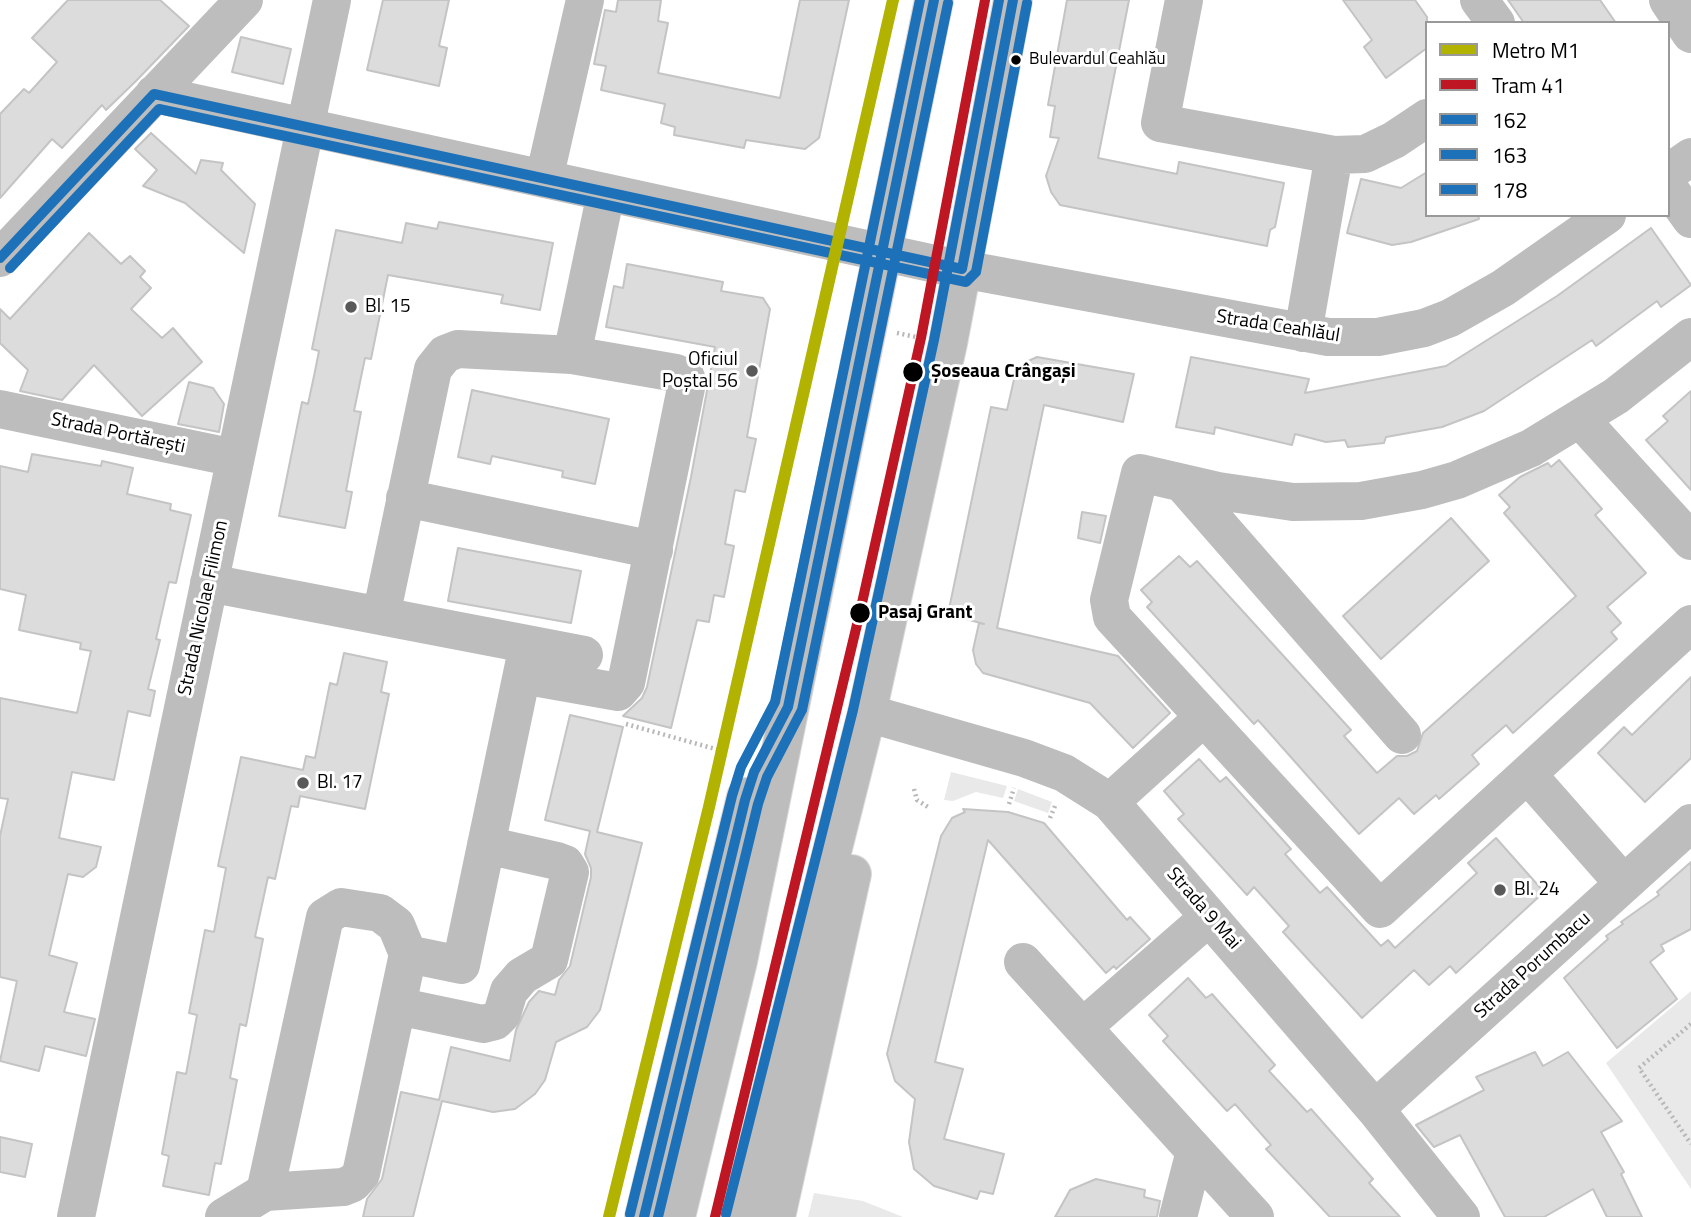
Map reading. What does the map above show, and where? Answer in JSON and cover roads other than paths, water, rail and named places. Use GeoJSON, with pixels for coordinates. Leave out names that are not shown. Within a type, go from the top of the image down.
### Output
{"type":"FeatureCollection","features":[{"type":"Feature","properties":{"kind":"street"},"geometry":{"type":"LineString","coordinates":[[0,258],[244,0]]}},
{"type":"Feature","properties":{"kind":"street","name":"Strada Nicolae Filimon"},"geometry":{"type":"LineString","coordinates":[[76,1217],[331,0]]}},
{"type":"Feature","properties":{"kind":"street"},"geometry":{"type":"LineString","coordinates":[[544,179],[585,0]]}},
{"type":"Feature","properties":{"kind":"street"},"geometry":{"type":"LineString","coordinates":[[676,1217],[738,961],[934,0]]}},
{"type":"Feature","properties":{"kind":"street"},"geometry":{"type":"LineString","coordinates":[[740,1217],[867,713],[948,343],[1013,0]]}},
{"type":"Feature","properties":{"kind":"street"},"geometry":{"type":"LineString","coordinates":[[1184,0],[1160,123],[1334,156],[1364,154],[1394,140],[1425,119]]}},
{"type":"Feature","properties":{"kind":"street"},"geometry":{"type":"LineString","coordinates":[[1479,0],[1495,21]]}},
{"type":"Feature","properties":{"kind":"street"},"geometry":{"type":"LineString","coordinates":[[1668,0],[1691,33]]}},
{"type":"Feature","properties":{"kind":"street"},"geometry":{"type":"LineString","coordinates":[[154,94],[883,253]]}},
{"type":"Feature","properties":{"kind":"street"},"geometry":{"type":"LineString","coordinates":[[1303,333],[1334,156]]}},
{"type":"Feature","properties":{"kind":"street"},"geometry":{"type":"LineString","coordinates":[[1670,172],[1691,157]]}},
{"type":"Feature","properties":{"kind":"street"},"geometry":{"type":"LineString","coordinates":[[1670,190],[1691,219]]}},
{"type":"Feature","properties":{"kind":"street"},"geometry":{"type":"LineString","coordinates":[[572,355],[606,192]]}},
{"type":"Feature","properties":{"kind":"street","name":"Strada Ceahlăul"},"geometry":{"type":"LineString","coordinates":[[883,253],[1303,333],[1353,338],[1424,328],[1476,305],[1604,217]]}},
{"type":"Feature","properties":{"kind":"street"},"geometry":{"type":"LineString","coordinates":[[1691,337],[1581,419],[1531,449],[1457,480],[1392,496],[1328,503],[1293,502],[1140,473],[1109,600],[1112,617],[1380,909],[1691,624]]}},
{"type":"Feature","properties":{"kind":"street"},"geometry":{"type":"LineString","coordinates":[[209,583],[381,616],[525,659],[601,690],[618,692],[626,682],[686,378],[676,373],[572,355],[458,349],[445,354],[433,369],[381,616]]}},
{"type":"Feature","properties":{"kind":"street","name":"Strada Portărești"},"geometry":{"type":"LineString","coordinates":[[0,409],[235,458]]}},
{"type":"Feature","properties":{"kind":"street"},"geometry":{"type":"LineString","coordinates":[[1581,419],[1691,541]]}},
{"type":"Feature","properties":{"kind":"street"},"geometry":{"type":"LineString","coordinates":[[1182,483],[1402,735]]}},
{"type":"Feature","properties":{"kind":"street"},"geometry":{"type":"LineString","coordinates":[[405,498],[654,550]]}},
{"type":"Feature","properties":{"kind":"street"},"geometry":{"type":"LineString","coordinates":[[525,659],[584,655]]}},
{"type":"Feature","properties":{"kind":"street"},"geometry":{"type":"LineString","coordinates":[[461,965],[525,659]]}},
{"type":"Feature","properties":{"kind":"street"},"geometry":{"type":"LineString","coordinates":[[644,1217],[745,800],[754,772],[788,707]]}},
{"type":"Feature","properties":{"kind":"street"},"geometry":{"type":"LineString","coordinates":[[776,1217],[871,787],[873,757],[867,713]]}},
{"type":"Feature","properties":{"kind":"street","name":"Strada 9 Mai"},"geometry":{"type":"LineString","coordinates":[[867,713],[1024,758],[1064,774],[1110,802],[1375,1109],[1461,1217]]}},
{"type":"Feature","properties":{"kind":"street"},"geometry":{"type":"LineString","coordinates":[[1110,802],[1204,717]]}},
{"type":"Feature","properties":{"kind":"street"},"geometry":{"type":"LineString","coordinates":[[1528,775],[1624,884]]}},
{"type":"Feature","properties":{"kind":"street","name":"Strada Porumbacu"},"geometry":{"type":"LineString","coordinates":[[1375,1109],[1691,823]]}},
{"type":"Feature","properties":{"kind":"street"},"geometry":{"type":"LineString","coordinates":[[397,1006],[483,1024],[495,1021],[502,1014],[509,991],[522,976],[549,960],[570,872],[565,864],[557,861],[486,845]]}},
{"type":"Feature","properties":{"kind":"street"},"geometry":{"type":"LineString","coordinates":[[224,1217],[265,1192],[343,1187],[353,1183],[360,1174],[408,954],[396,925],[380,913],[341,907],[326,917],[265,1192]]}},
{"type":"Feature","properties":{"kind":"street"},"geometry":{"type":"LineString","coordinates":[[1083,1027],[1209,916]]}},
{"type":"Feature","properties":{"kind":"street"},"geometry":{"type":"LineString","coordinates":[[408,954],[522,976]]}},
{"type":"Feature","properties":{"kind":"street"},"geometry":{"type":"LineString","coordinates":[[1023,961],[1255,1217]]}},
{"type":"Feature","properties":{"kind":"street"},"geometry":{"type":"LineString","coordinates":[[1178,1217],[1195,1151]]}},
{"type":"Feature","properties":{"kind":"metro line","name":"M1"},"geometry":{"type":"LineString","coordinates":[[609,1217],[709,807],[893,0]]}},
{"type":"Feature","properties":{"kind":"tram line","name":"41"},"geometry":{"type":"LineString","coordinates":[[715,1217],[860,612],[921,338],[985,0]]}},
{"type":"Feature","properties":{"kind":"place","name":"Bulevardul Ceahlău"},"geometry":{"type":"Point","coordinates":[1016,60]}},
{"type":"Feature","properties":{"kind":"place","name":"Bl. 15"},"geometry":{"type":"Point","coordinates":[351,307]}},
{"type":"Feature","properties":{"kind":"place","name":"Oficiul Poștal 56"},"geometry":{"type":"Point","coordinates":[752,371]}},
{"type":"Feature","properties":{"kind":"place","name":"Șoseaua Crângași"},"geometry":{"type":"Point","coordinates":[913,372]}},
{"type":"Feature","properties":{"kind":"place","name":"Pasaj Grant"},"geometry":{"type":"Point","coordinates":[860,613]}},
{"type":"Feature","properties":{"kind":"place","name":"Bl. 17"},"geometry":{"type":"Point","coordinates":[303,783]}},
{"type":"Feature","properties":{"kind":"place","name":"Bl. 24"},"geometry":{"type":"Point","coordinates":[1500,890]}}]}
